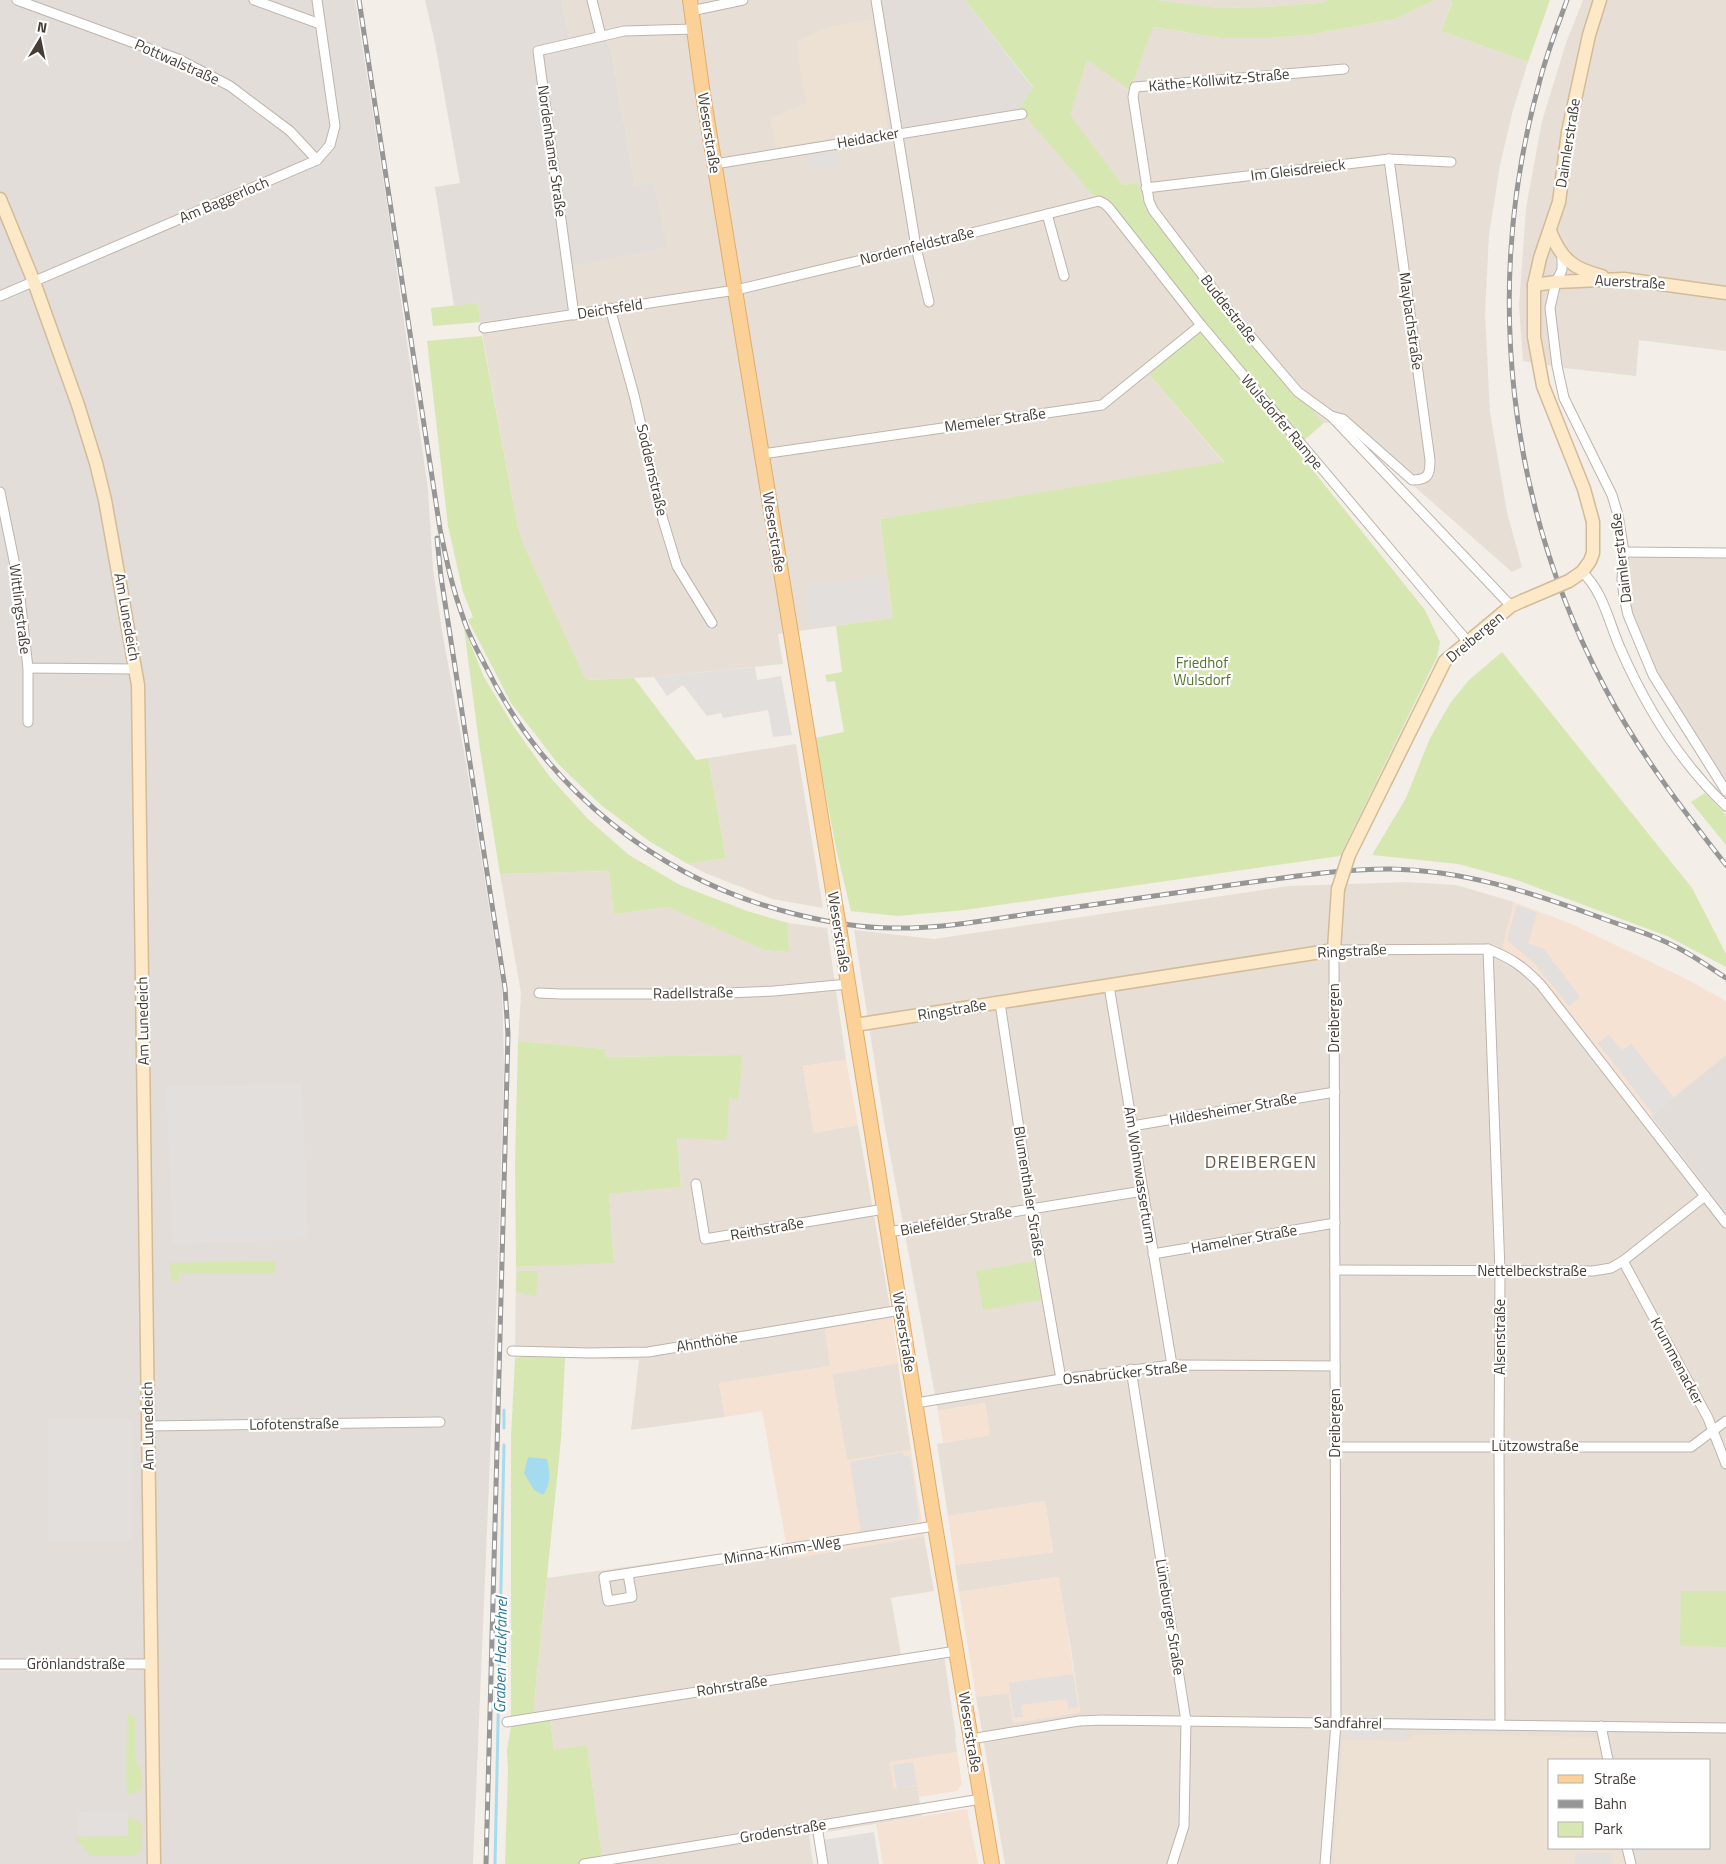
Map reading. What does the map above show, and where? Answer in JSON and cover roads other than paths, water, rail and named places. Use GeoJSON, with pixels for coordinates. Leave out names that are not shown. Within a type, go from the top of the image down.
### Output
{"type":"FeatureCollection","features":[{"type":"Feature","properties":{"kind":"main road","name":"Weserstraße"},"geometry":{"type":"LineString","coordinates":[[691,6],[935,1526],[992,1864]]}},
{"type":"Feature","properties":{"kind":"street","name":"Pottwalstraße"},"geometry":{"type":"LineString","coordinates":[[16,0],[178,59],[230,86],[290,131],[318,160]]}},
{"type":"Feature","properties":{"kind":"street"},"geometry":{"type":"LineString","coordinates":[[254,0],[320,24]]}},
{"type":"Feature","properties":{"kind":"street"},"geometry":{"type":"LineString","coordinates":[[317,0],[335,126],[330,145],[318,160]]}},
{"type":"Feature","properties":{"kind":"street"},"geometry":{"type":"LineString","coordinates":[[592,0],[601,36],[624,31],[694,29]]}},
{"type":"Feature","properties":{"kind":"street"},"geometry":{"type":"LineString","coordinates":[[691,6],[743,0]]}},
{"type":"Feature","properties":{"kind":"street"},"geometry":{"type":"LineString","coordinates":[[876,0],[916,247],[929,302]]}},
{"type":"Feature","properties":{"kind":"street","name":"Daimlerstraße"},"geometry":{"type":"LineString","coordinates":[[1534,285],[1540,258],[1559,202],[1568,132],[1589,36],[1600,0]]}},
{"type":"Feature","properties":{"kind":"street","name":"Nordenhamer Straße"},"geometry":{"type":"LineString","coordinates":[[574,315],[538,51],[601,36]]}},
{"type":"Feature","properties":{"kind":"street","name":"Käthe-Kollwitz-Straße"},"geometry":{"type":"LineString","coordinates":[[1146,188],[1133,96],[1135,88],[1344,69]]}},
{"type":"Feature","properties":{"kind":"street","name":"Heidacker"},"geometry":{"type":"LineString","coordinates":[[715,164],[1022,114]]}},
{"type":"Feature","properties":{"kind":"street","name":"Im Gleisdreieck"},"geometry":{"type":"LineString","coordinates":[[1146,188],[1389,159],[1451,162]]}},
{"type":"Feature","properties":{"kind":"street","name":"Maybachstraße"},"geometry":{"type":"LineString","coordinates":[[1389,159],[1430,460],[1430,471],[1422,480]]}},
{"type":"Feature","properties":{"kind":"street","name":"Am Baggerloch"},"geometry":{"type":"LineString","coordinates":[[0,296],[318,160]]}},
{"type":"Feature","properties":{"kind":"street","name":"Buddestraße"},"geometry":{"type":"LineString","coordinates":[[1146,188],[1153,210],[1235,318],[1298,392],[1330,416],[1516,604]]}},
{"type":"Feature","properties":{"kind":"street","name":"Am Lunedeich"},"geometry":{"type":"LineString","coordinates":[[0,200],[34,282],[78,405],[96,463],[105,500],[136,669],[139,730],[154,1864]]}},
{"type":"Feature","properties":{"kind":"street","name":"Nordernfeldstraße"},"geometry":{"type":"LineString","coordinates":[[736,290],[1099,201]]}},
{"type":"Feature","properties":{"kind":"street","name":"Wulsdorfer Rampe"},"geometry":{"type":"LineString","coordinates":[[1099,201],[1110,209],[1201,325],[1468,642]]}},
{"type":"Feature","properties":{"kind":"street"},"geometry":{"type":"LineString","coordinates":[[1047,214],[1064,276]]}},
{"type":"Feature","properties":{"kind":"street"},"geometry":{"type":"LineString","coordinates":[[1550,231],[1562,255],[1575,267],[1588,273],[1624,279]]}},
{"type":"Feature","properties":{"kind":"street","name":"Daimlerstraße"},"geometry":{"type":"LineString","coordinates":[[1562,255],[1562,270],[1556,282],[1550,308],[1557,366],[1564,398],[1612,495],[1618,515],[1624,552],[1622,579],[1628,614],[1653,674],[1726,790]]}},
{"type":"Feature","properties":{"kind":"street","name":"Auerstraße"},"geometry":{"type":"LineString","coordinates":[[1534,285],[1556,282],[1624,279],[1726,293]]}},
{"type":"Feature","properties":{"kind":"street","name":"Dreibergen"},"geometry":{"type":"LineString","coordinates":[[1324,1864],[1336,1723],[1334,950],[1338,889],[1349,856],[1445,661],[1516,604],[1569,581],[1582,572],[1587,567],[1593,553],[1593,522],[1584,489],[1543,386],[1534,337],[1534,285]]}},
{"type":"Feature","properties":{"kind":"street","name":"Deichsfeld"},"geometry":{"type":"LineString","coordinates":[[484,328],[736,290]]}},
{"type":"Feature","properties":{"kind":"street","name":"Soddernstraße"},"geometry":{"type":"LineString","coordinates":[[610,308],[632,387],[663,520],[677,566],[712,623]]}},
{"type":"Feature","properties":{"kind":"street","name":"Memeler Straße"},"geometry":{"type":"LineString","coordinates":[[762,454],[1102,405],[1201,325]]}},
{"type":"Feature","properties":{"kind":"street","name":"Buddestraße"},"geometry":{"type":"LineString","coordinates":[[1330,416],[1343,420],[1412,480],[1422,480]]}},
{"type":"Feature","properties":{"kind":"street","name":"Wittlingstraße"},"geometry":{"type":"LineString","coordinates":[[0,492],[18,580],[28,668],[28,722]]}},
{"type":"Feature","properties":{"kind":"street"},"geometry":{"type":"LineString","coordinates":[[1624,552],[1726,553]]}},
{"type":"Feature","properties":{"kind":"street","name":"Daimlerstraße"},"geometry":{"type":"LineString","coordinates":[[1582,572],[1592,581],[1598,592],[1621,651],[1658,720],[1708,789],[1726,806]]}},
{"type":"Feature","properties":{"kind":"street","name":"Wittlingstraße"},"geometry":{"type":"LineString","coordinates":[[28,668],[136,669]]}},
{"type":"Feature","properties":{"kind":"street","name":"Ringstraße"},"geometry":{"type":"LineString","coordinates":[[855,1025],[1334,950],[1488,949],[1507,956],[1526,969],[1541,985],[1726,1223]]}},
{"type":"Feature","properties":{"kind":"street","name":"Alsenstraße"},"geometry":{"type":"LineString","coordinates":[[1488,949],[1500,1271],[1498,1446],[1500,1725]]}},
{"type":"Feature","properties":{"kind":"street","name":"Radellstraße"},"geometry":{"type":"LineString","coordinates":[[538,992],[561,994],[701,994],[774,991],[848,984]]}},
{"type":"Feature","properties":{"kind":"street","name":"Am Wohnwasserturm"},"geometry":{"type":"LineString","coordinates":[[1109,986],[1172,1365]]}},
{"type":"Feature","properties":{"kind":"street","name":"Blumenthaler Straße"},"geometry":{"type":"LineString","coordinates":[[1000,1003],[1031,1208],[1060,1379]]}},
{"type":"Feature","properties":{"kind":"street","name":"Hildesheimer Straße"},"geometry":{"type":"LineString","coordinates":[[1132,1126],[1335,1092]]}},
{"type":"Feature","properties":{"kind":"street","name":"Reithstraße"},"geometry":{"type":"LineString","coordinates":[[696,1184],[705,1239],[884,1209]]}},
{"type":"Feature","properties":{"kind":"street","name":"Bielefelder Straße"},"geometry":{"type":"LineString","coordinates":[[888,1232],[1143,1191]]}},
{"type":"Feature","properties":{"kind":"street","name":"Nettelbeckstraße"},"geometry":{"type":"LineString","coordinates":[[1335,1270],[1593,1271],[1611,1268],[1623,1261],[1704,1196]]}},
{"type":"Feature","properties":{"kind":"street","name":"Hamelner Straße"},"geometry":{"type":"LineString","coordinates":[[1153,1254],[1335,1223]]}},
{"type":"Feature","properties":{"kind":"street","name":"Krummenacker"},"geometry":{"type":"LineString","coordinates":[[1623,1261],[1713,1430],[1726,1464]]}},
{"type":"Feature","properties":{"kind":"street","name":"Ahnthöhe"},"geometry":{"type":"LineString","coordinates":[[512,1351],[648,1352],[901,1310]]}},
{"type":"Feature","properties":{"kind":"street","name":"Osnabrücker Straße"},"geometry":{"type":"LineString","coordinates":[[916,1403],[1060,1379],[1172,1365],[1335,1366]]}},
{"type":"Feature","properties":{"kind":"street","name":"Lüneburger Straße"},"geometry":{"type":"LineString","coordinates":[[1131,1369],[1186,1721],[1184,1826],[1172,1864]]}},
{"type":"Feature","properties":{"kind":"street","name":"Lützowstraße"},"geometry":{"type":"LineString","coordinates":[[1335,1447],[1691,1447],[1726,1420]]}},
{"type":"Feature","properties":{"kind":"street","name":"Lofotenstraße"},"geometry":{"type":"LineString","coordinates":[[148,1426],[440,1422]]}},
{"type":"Feature","properties":{"kind":"street","name":"Minna-Kimm-Weg"},"geometry":{"type":"LineString","coordinates":[[628,1574],[935,1526]]}},
{"type":"Feature","properties":{"kind":"street","name":"Rohrstraße"},"geometry":{"type":"LineString","coordinates":[[507,1722],[956,1651]]}},
{"type":"Feature","properties":{"kind":"street","name":"Grönlandstraße"},"geometry":{"type":"LineString","coordinates":[[0,1664],[152,1664]]}},
{"type":"Feature","properties":{"kind":"street","name":"Sandfahrel"},"geometry":{"type":"LineString","coordinates":[[971,1739],[1079,1721],[1726,1728]]}},
{"type":"Feature","properties":{"kind":"street"},"geometry":{"type":"LineString","coordinates":[[1601,1726],[1608,1759]]}},
{"type":"Feature","properties":{"kind":"street","name":"Grodenstraße"},"geometry":{"type":"LineString","coordinates":[[584,1864],[981,1799]]}},
{"type":"Feature","properties":{"kind":"street"},"geometry":{"type":"LineString","coordinates":[[817,1826],[822,1864]]}},
{"type":"Feature","properties":{"kind":"street"},"geometry":{"type":"LineString","coordinates":[[1627,1849],[1631,1864]]}},
{"type":"Feature","properties":{"kind":"water"},"geometry":{"type":"Polygon","coordinates":[[[528,1457],[547,1459],[549,1478],[543,1495],[534,1490],[524,1473],[528,1457]]]}},
{"type":"Feature","properties":{"kind":"waterway","name":"Graben Hackfahrel"},"geometry":{"type":"LineString","coordinates":[[504,1410],[504,1428]]}},
{"type":"Feature","properties":{"kind":"waterway","name":"Graben Hackfahrel"},"geometry":{"type":"LineString","coordinates":[[495,1864],[504,1445]]}},
{"type":"Feature","properties":{"kind":"railway"},"geometry":{"type":"LineString","coordinates":[[359,0],[440,529],[459,606],[470,636],[510,710],[540,752],[574,790],[612,824],[654,854],[698,879],[745,899],[819,920],[855,926],[909,928],[960,924],[1330,872],[1370,869],[1417,870],[1469,878],[1521,891],[1646,933],[1688,953],[1726,978]]}},
{"type":"Feature","properties":{"kind":"railway"},"geometry":{"type":"LineString","coordinates":[[1567,0],[1548,52],[1539,84],[1522,160],[1512,238],[1509,315],[1514,392],[1526,469],[1545,544],[1572,617],[1605,688],[1646,757],[1726,865]]}},
{"type":"Feature","properties":{"kind":"railway"},"geometry":{"type":"LineString","coordinates":[[437,538],[441,577],[505,988],[508,1034],[486,1864]]}},
{"type":"Feature","properties":{"kind":"district","name":"DREIBERGEN"},"geometry":{"type":"Point","coordinates":[1261,1162]}},
{"type":"Feature","properties":{"kind":"park label","name":"Friedhof Wulsdorf"},"geometry":{"type":"Point","coordinates":[1202,672]}}]}
